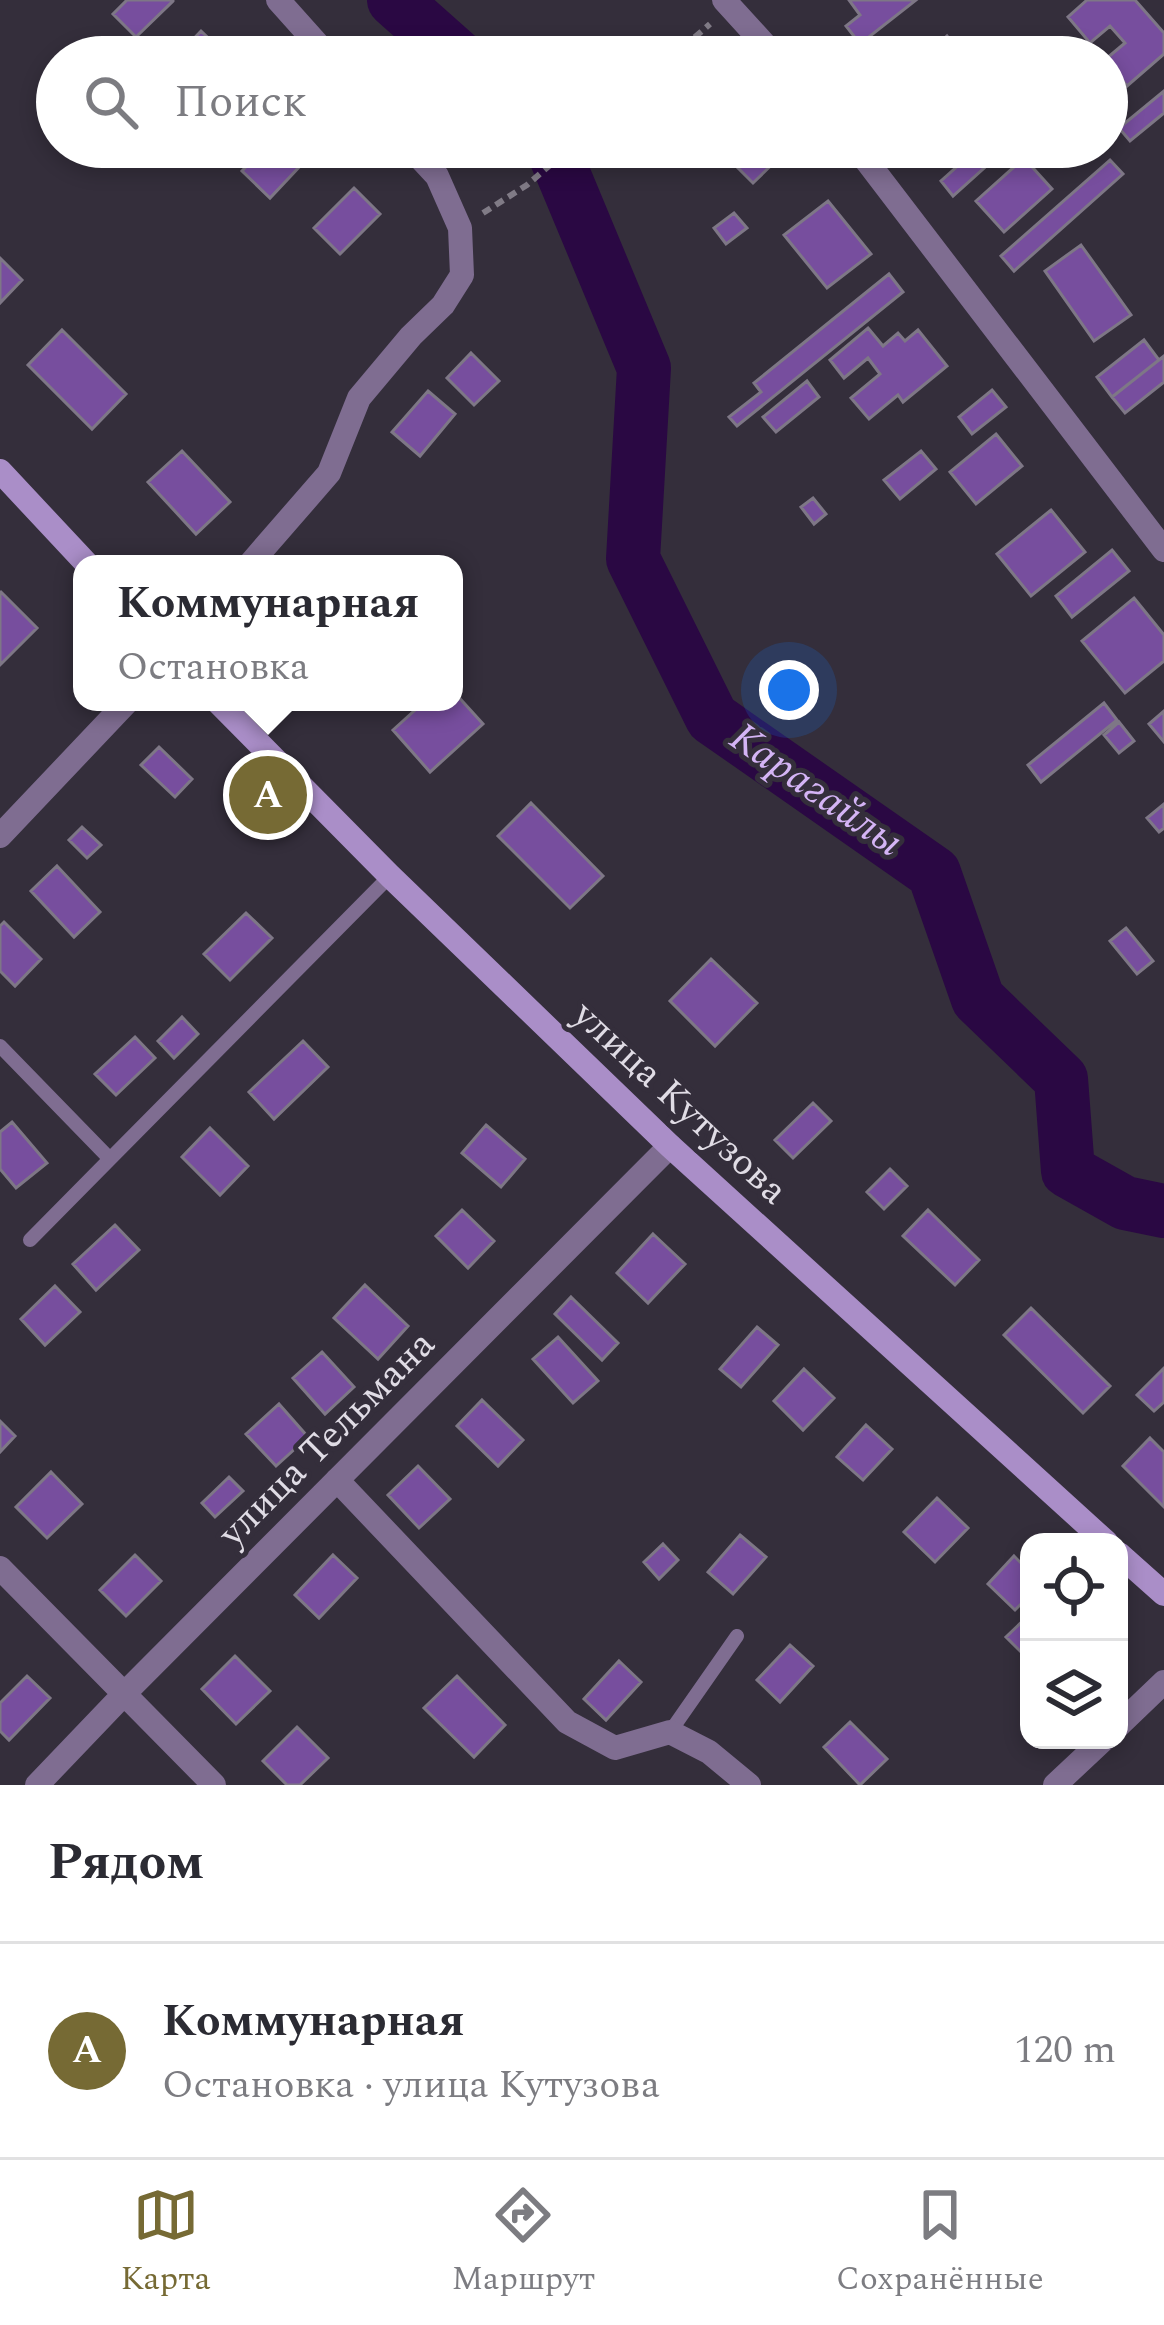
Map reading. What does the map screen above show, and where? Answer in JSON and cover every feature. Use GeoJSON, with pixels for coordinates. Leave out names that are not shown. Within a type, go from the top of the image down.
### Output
{"type":"FeatureCollection","features":[{"type":"Feature","properties":{"kind":"main road"},"geometry":{"type":"LineString","coordinates":[[0,471],[79,555]]}},
{"type":"Feature","properties":{"kind":"main road","name":"улица Кутузова"},"geometry":{"type":"LineString","coordinates":[[227,711],[390,877],[670,1147],[1096,1533]]}},
{"type":"Feature","properties":{"kind":"main road"},"geometry":{"type":"LineString","coordinates":[[1128,1561],[1164,1594]]}},
{"type":"Feature","properties":{"kind":"street"},"geometry":{"type":"LineString","coordinates":[[278,0],[310,36]]}},
{"type":"Feature","properties":{"kind":"street"},"geometry":{"type":"LineString","coordinates":[[731,2],[759,36]]}},
{"type":"Feature","properties":{"kind":"street"},"geometry":{"type":"LineString","coordinates":[[258,555],[329,473],[358,398],[462,275],[460,228],[430,168]]}},
{"type":"Feature","properties":{"kind":"street"},"geometry":{"type":"LineString","coordinates":[[872,168],[1164,550]]}},
{"type":"Feature","properties":{"kind":"street"},"geometry":{"type":"LineString","coordinates":[[0,836],[119,711]]}},
{"type":"Feature","properties":{"kind":"street","name":"улица Тельмана"},"geometry":{"type":"LineString","coordinates":[[37,1785],[670,1147]]}},
{"type":"Feature","properties":{"kind":"street"},"geometry":{"type":"LineString","coordinates":[[337,1480],[567,1722],[615,1748],[670,1732],[709,1751],[749,1785]]}},
{"type":"Feature","properties":{"kind":"street"},"geometry":{"type":"LineString","coordinates":[[0,1568],[214,1785]]}},
{"type":"Feature","properties":{"kind":"street"},"geometry":{"type":"LineString","coordinates":[[1128,1716],[1164,1682]]}},
{"type":"Feature","properties":{"kind":"street"},"geometry":{"type":"LineString","coordinates":[[1055,1785],[1093,1749]]}},
{"type":"Feature","properties":{"kind":"lane"},"geometry":{"type":"LineString","coordinates":[[30,1240],[390,877]]}},
{"type":"Feature","properties":{"kind":"lane"},"geometry":{"type":"LineString","coordinates":[[0,1046],[110,1159]]}},
{"type":"Feature","properties":{"kind":"lane"},"geometry":{"type":"LineString","coordinates":[[670,1732],[737,1636]]}},
{"type":"Feature","properties":{"kind":"path"},"geometry":{"type":"LineString","coordinates":[[695,36],[731,2]]}},
{"type":"Feature","properties":{"kind":"path"},"geometry":{"type":"LineString","coordinates":[[460,228],[547,168]]}},
{"type":"Feature","properties":{"kind":"building"},"geometry":{"type":"Polygon","coordinates":[[[127,0],[173,0],[137,36],[113,14],[127,0]]]}},
{"type":"Feature","properties":{"kind":"building"},"geometry":{"type":"Polygon","coordinates":[[[849,0],[916,0],[870,36],[854,36],[846,26],[860,15],[849,0]]]}},
{"type":"Feature","properties":{"kind":"building"},"geometry":{"type":"Polygon","coordinates":[[[1087,0],[1135,0],[1164,33],[1164,54],[1128,85],[1128,36],[1119,36],[1110,26],[1098,36],[1084,36],[1068,17],[1087,0]]]}},
{"type":"Feature","properties":{"kind":"building"},"geometry":{"type":"Polygon","coordinates":[[[1164,91],[1164,113],[1130,141],[1128,121],[1164,91]]]}},
{"type":"Feature","properties":{"kind":"building"},"geometry":{"type":"Polygon","coordinates":[[[245,168],[298,168],[270,198],[242,171],[245,168]]]}},
{"type":"Feature","properties":{"kind":"building"},"geometry":{"type":"Polygon","coordinates":[[[738,168],[768,168],[753,183],[738,168]]]}},
{"type":"Feature","properties":{"kind":"building"},"geometry":{"type":"Polygon","coordinates":[[[956,168],[984,168],[953,196],[941,181],[956,168]]]}},
{"type":"Feature","properties":{"kind":"building"},"geometry":{"type":"Polygon","coordinates":[[[1013,168],[1033,168],[1052,189],[1004,232],[976,201],[1013,168]]]}},
{"type":"Feature","properties":{"kind":"building"},"geometry":{"type":"Polygon","coordinates":[[[1101,168],[1117,168],[1123,174],[1014,271],[1001,256],[1101,168]]]}},
{"type":"Feature","properties":{"kind":"building"},"geometry":{"type":"Polygon","coordinates":[[[354,188],[380,214],[340,254],[314,228],[354,188]]]}},
{"type":"Feature","properties":{"kind":"building"},"geometry":{"type":"Polygon","coordinates":[[[828,201],[871,254],[827,288],[784,235],[828,201]]]}},
{"type":"Feature","properties":{"kind":"building"},"geometry":{"type":"Polygon","coordinates":[[[734,213],[747,228],[726,244],[714,228],[734,213]]]}},
{"type":"Feature","properties":{"kind":"building"},"geometry":{"type":"Polygon","coordinates":[[[1081,245],[1131,315],[1094,341],[1045,271],[1081,245]]]}},
{"type":"Feature","properties":{"kind":"building"},"geometry":{"type":"Polygon","coordinates":[[[0,258],[22,280],[0,303],[0,258]]]}},
{"type":"Feature","properties":{"kind":"building"},"geometry":{"type":"Polygon","coordinates":[[[889,274],[903,292],[737,426],[729,417],[761,392],[754,383],[889,274]]]}},
{"type":"Feature","properties":{"kind":"building"},"geometry":{"type":"Polygon","coordinates":[[[868,328],[883,346],[898,333],[905,341],[918,330],[947,366],[903,402],[898,395],[869,419],[851,398],[880,374],[868,358],[844,378],[830,360],[868,328]]]}},
{"type":"Feature","properties":{"kind":"building"},"geometry":{"type":"Polygon","coordinates":[[[62,330],[126,394],[92,429],[28,365],[62,330]]]}},
{"type":"Feature","properties":{"kind":"building"},"geometry":{"type":"Polygon","coordinates":[[[1144,340],[1159,360],[1112,397],[1097,377],[1144,340]]]}},
{"type":"Feature","properties":{"kind":"building"},"geometry":{"type":"Polygon","coordinates":[[[471,353],[499,381],[474,405],[447,378],[471,353]]]}},
{"type":"Feature","properties":{"kind":"building"},"geometry":{"type":"Polygon","coordinates":[[[1164,356],[1164,382],[1125,413],[1112,397],[1164,356]]]}},
{"type":"Feature","properties":{"kind":"building"},"geometry":{"type":"Polygon","coordinates":[[[807,381],[819,397],[776,432],[763,417],[807,381]]]}},
{"type":"Feature","properties":{"kind":"building"},"geometry":{"type":"Polygon","coordinates":[[[992,390],[1006,407],[972,434],[959,417],[992,390]]]}},
{"type":"Feature","properties":{"kind":"building"},"geometry":{"type":"Polygon","coordinates":[[[428,391],[455,414],[420,456],[392,432],[428,391]]]}},
{"type":"Feature","properties":{"kind":"building"},"geometry":{"type":"Polygon","coordinates":[[[996,434],[1022,466],[976,504],[950,472],[996,434]]]}},
{"type":"Feature","properties":{"kind":"building"},"geometry":{"type":"Polygon","coordinates":[[[182,451],[230,502],[196,534],[148,482],[182,451]]]}},
{"type":"Feature","properties":{"kind":"building"},"geometry":{"type":"Polygon","coordinates":[[[921,451],[936,469],[900,499],[884,480],[921,451]]]}},
{"type":"Feature","properties":{"kind":"building"},"geometry":{"type":"Polygon","coordinates":[[[813,498],[826,514],[814,524],[801,507],[813,498]]]}},
{"type":"Feature","properties":{"kind":"building"},"geometry":{"type":"Polygon","coordinates":[[[1051,510],[1085,552],[1031,596],[997,554],[1051,510]]]}},
{"type":"Feature","properties":{"kind":"building"},"geometry":{"type":"Polygon","coordinates":[[[1112,550],[1129,571],[1072,617],[1056,596],[1112,550]]]}},
{"type":"Feature","properties":{"kind":"building"},"geometry":{"type":"Polygon","coordinates":[[[0,593],[37,628],[0,665],[0,593]]]}},
{"type":"Feature","properties":{"kind":"building"},"geometry":{"type":"Polygon","coordinates":[[[1134,598],[1164,635],[1164,661],[1125,693],[1082,641],[1134,598]]]}},
{"type":"Feature","properties":{"kind":"building"},"geometry":{"type":"Polygon","coordinates":[[[463,702],[483,724],[430,772],[393,730],[414,711],[463,711],[463,702]]]}},
{"type":"Feature","properties":{"kind":"building"},"geometry":{"type":"Polygon","coordinates":[[[1104,703],[1117,720],[1041,782],[1028,765],[1104,703]]]}},
{"type":"Feature","properties":{"kind":"building"},"geometry":{"type":"Polygon","coordinates":[[[1164,711],[1164,742],[1149,724],[1164,711]]]}},
{"type":"Feature","properties":{"kind":"building"},"geometry":{"type":"Polygon","coordinates":[[[1119,722],[1134,741],[1119,753],[1104,735],[1119,722]]]}},
{"type":"Feature","properties":{"kind":"building"},"geometry":{"type":"Polygon","coordinates":[[[159,747],[192,779],[175,797],[141,765],[159,747]]]}},
{"type":"Feature","properties":{"kind":"building"},"geometry":{"type":"Polygon","coordinates":[[[531,803],[603,876],[570,908],[498,836],[531,803]]]}},
{"type":"Feature","properties":{"kind":"building"},"geometry":{"type":"Polygon","coordinates":[[[1164,804],[1164,828],[1159,832],[1147,818],[1164,804]]]}},
{"type":"Feature","properties":{"kind":"building"},"geometry":{"type":"Polygon","coordinates":[[[82,827],[101,845],[87,858],[69,840],[82,827]]]}},
{"type":"Feature","properties":{"kind":"building"},"geometry":{"type":"Polygon","coordinates":[[[57,866],[100,912],[74,937],[31,891],[57,866]]]}},
{"type":"Feature","properties":{"kind":"building"},"geometry":{"type":"Polygon","coordinates":[[[246,913],[272,938],[230,980],[204,954],[246,913]]]}},
{"type":"Feature","properties":{"kind":"building"},"geometry":{"type":"Polygon","coordinates":[[[4,922],[41,959],[15,986],[0,971],[0,926],[4,922]]]}},
{"type":"Feature","properties":{"kind":"building"},"geometry":{"type":"Polygon","coordinates":[[[1126,928],[1153,961],[1137,974],[1110,941],[1126,928]]]}},
{"type":"Feature","properties":{"kind":"building"},"geometry":{"type":"Polygon","coordinates":[[[711,959],[757,1003],[715,1046],[670,1001],[711,959]]]}},
{"type":"Feature","properties":{"kind":"building"},"geometry":{"type":"Polygon","coordinates":[[[182,1017],[198,1034],[174,1058],[158,1041],[182,1017]]]}},
{"type":"Feature","properties":{"kind":"building"},"geometry":{"type":"Polygon","coordinates":[[[135,1037],[155,1058],[116,1095],[95,1074],[135,1037]]]}},
{"type":"Feature","properties":{"kind":"building"},"geometry":{"type":"Polygon","coordinates":[[[303,1041],[328,1067],[274,1119],[249,1092],[303,1041]]]}},
{"type":"Feature","properties":{"kind":"building"},"geometry":{"type":"Polygon","coordinates":[[[813,1103],[831,1121],[793,1158],[775,1140],[813,1103]]]}},
{"type":"Feature","properties":{"kind":"building"},"geometry":{"type":"Polygon","coordinates":[[[12,1122],[47,1163],[16,1188],[0,1169],[0,1132],[12,1122]]]}},
{"type":"Feature","properties":{"kind":"building"},"geometry":{"type":"Polygon","coordinates":[[[486,1125],[525,1159],[501,1187],[462,1153],[486,1125]]]}},
{"type":"Feature","properties":{"kind":"building"},"geometry":{"type":"Polygon","coordinates":[[[210,1128],[248,1166],[220,1195],[182,1157],[210,1128]]]}},
{"type":"Feature","properties":{"kind":"building"},"geometry":{"type":"Polygon","coordinates":[[[890,1169],[907,1186],[884,1209],[867,1192],[890,1169]]]}},
{"type":"Feature","properties":{"kind":"building"},"geometry":{"type":"Polygon","coordinates":[[[462,1210],[494,1241],[468,1268],[436,1236],[462,1210]]]}},
{"type":"Feature","properties":{"kind":"building"},"geometry":{"type":"Polygon","coordinates":[[[928,1210],[979,1260],[955,1285],[903,1236],[928,1210]]]}},
{"type":"Feature","properties":{"kind":"building"},"geometry":{"type":"Polygon","coordinates":[[[115,1225],[139,1250],[96,1290],[73,1264],[115,1225]]]}},
{"type":"Feature","properties":{"kind":"building"},"geometry":{"type":"Polygon","coordinates":[[[653,1234],[685,1264],[648,1303],[617,1273],[653,1234]]]}},
{"type":"Feature","properties":{"kind":"building"},"geometry":{"type":"Polygon","coordinates":[[[365,1285],[408,1326],[378,1359],[334,1318],[365,1285]]]}},
{"type":"Feature","properties":{"kind":"building"},"geometry":{"type":"Polygon","coordinates":[[[55,1286],[80,1312],[45,1345],[21,1319],[55,1286]]]}},
{"type":"Feature","properties":{"kind":"building"},"geometry":{"type":"Polygon","coordinates":[[[571,1297],[618,1343],[602,1360],[555,1314],[571,1297]]]}},
{"type":"Feature","properties":{"kind":"building"},"geometry":{"type":"Polygon","coordinates":[[[1031,1308],[1110,1386],[1083,1413],[1004,1335],[1031,1308]]]}},
{"type":"Feature","properties":{"kind":"building"},"geometry":{"type":"Polygon","coordinates":[[[757,1327],[778,1345],[741,1387],[720,1369],[757,1327]]]}},
{"type":"Feature","properties":{"kind":"building"},"geometry":{"type":"Polygon","coordinates":[[[558,1337],[598,1381],[573,1403],[533,1359],[558,1337]]]}},
{"type":"Feature","properties":{"kind":"building"},"geometry":{"type":"Polygon","coordinates":[[[322,1352],[354,1387],[325,1414],[293,1378],[322,1352]]]}},
{"type":"Feature","properties":{"kind":"building"},"geometry":{"type":"Polygon","coordinates":[[[1164,1368],[1164,1402],[1154,1411],[1137,1395],[1164,1368]]]}},
{"type":"Feature","properties":{"kind":"building"},"geometry":{"type":"Polygon","coordinates":[[[804,1369],[834,1398],[803,1430],[774,1401],[804,1369]]]}},
{"type":"Feature","properties":{"kind":"building"},"geometry":{"type":"Polygon","coordinates":[[[482,1400],[523,1440],[498,1466],[457,1426],[482,1400]]]}},
{"type":"Feature","properties":{"kind":"building"},"geometry":{"type":"Polygon","coordinates":[[[279,1404],[308,1437],[276,1466],[246,1434],[279,1404]]]}},
{"type":"Feature","properties":{"kind":"building"},"geometry":{"type":"Polygon","coordinates":[[[0,1421],[15,1436],[0,1452],[0,1421]]]}},
{"type":"Feature","properties":{"kind":"building"},"geometry":{"type":"Polygon","coordinates":[[[866,1425],[892,1449],[863,1480],[837,1457],[866,1425]]]}},
{"type":"Feature","properties":{"kind":"building"},"geometry":{"type":"Polygon","coordinates":[[[1150,1438],[1164,1452],[1164,1507],[1123,1466],[1150,1438]]]}},
{"type":"Feature","properties":{"kind":"building"},"geometry":{"type":"Polygon","coordinates":[[[418,1466],[450,1499],[419,1528],[388,1495],[418,1466]]]}},
{"type":"Feature","properties":{"kind":"building"},"geometry":{"type":"Polygon","coordinates":[[[51,1472],[82,1504],[47,1538],[16,1507],[51,1472]]]}},
{"type":"Feature","properties":{"kind":"building"},"geometry":{"type":"Polygon","coordinates":[[[229,1477],[243,1491],[215,1517],[202,1503],[229,1477]]]}},
{"type":"Feature","properties":{"kind":"building"},"geometry":{"type":"Polygon","coordinates":[[[937,1498],[968,1528],[935,1562],[904,1532],[937,1498]]]}},
{"type":"Feature","properties":{"kind":"building"},"geometry":{"type":"Polygon","coordinates":[[[740,1535],[766,1557],[733,1594],[708,1572],[740,1535]]]}},
{"type":"Feature","properties":{"kind":"building"},"geometry":{"type":"Polygon","coordinates":[[[663,1544],[678,1560],[659,1579],[644,1562],[663,1544]]]}},
{"type":"Feature","properties":{"kind":"building"},"geometry":{"type":"Polygon","coordinates":[[[135,1555],[161,1581],[126,1616],[100,1590],[135,1555]]]}},
{"type":"Feature","properties":{"kind":"building"},"geometry":{"type":"Polygon","coordinates":[[[333,1555],[357,1578],[319,1618],[295,1595],[333,1555]]]}},
{"type":"Feature","properties":{"kind":"building"},"geometry":{"type":"Polygon","coordinates":[[[1014,1556],[1020,1562],[1020,1605],[1015,1610],[988,1584],[1014,1556]]]}},
{"type":"Feature","properties":{"kind":"building"},"geometry":{"type":"Polygon","coordinates":[[[1020,1624],[1020,1651],[1006,1637],[1020,1624]]]}},
{"type":"Feature","properties":{"kind":"building"},"geometry":{"type":"Polygon","coordinates":[[[790,1645],[813,1666],[780,1702],[757,1680],[790,1645]]]}},
{"type":"Feature","properties":{"kind":"building"},"geometry":{"type":"Polygon","coordinates":[[[235,1656],[270,1691],[236,1724],[202,1689],[235,1656]]]}},
{"type":"Feature","properties":{"kind":"building"},"geometry":{"type":"Polygon","coordinates":[[[619,1661],[641,1682],[606,1720],[584,1699],[619,1661]]]}},
{"type":"Feature","properties":{"kind":"building"},"geometry":{"type":"Polygon","coordinates":[[[27,1676],[50,1698],[9,1740],[0,1731],[0,1703],[27,1676]]]}},
{"type":"Feature","properties":{"kind":"building"},"geometry":{"type":"Polygon","coordinates":[[[457,1676],[505,1725],[474,1757],[424,1708],[457,1676]]]}},
{"type":"Feature","properties":{"kind":"building"},"geometry":{"type":"Polygon","coordinates":[[[850,1722],[887,1759],[860,1785],[824,1747],[850,1722]]]}},
{"type":"Feature","properties":{"kind":"building"},"geometry":{"type":"Polygon","coordinates":[[[297,1727],[328,1758],[300,1785],[287,1785],[263,1761],[297,1727]]]}},
{"type":"Feature","properties":{"kind":"waterway","name":"Карагайлы"},"geometry":{"type":"LineString","coordinates":[[394,0],[434,36]]}},
{"type":"Feature","properties":{"kind":"waterway","name":"Карагайлы"},"geometry":{"type":"LineString","coordinates":[[561,168],[644,368],[633,559],[712,718],[934,873],[978,999],[1061,1079],[1068,1171],[1125,1203],[1164,1211]]}},
{"type":"Feature","properties":{"kind":"place","name":"Коммунарная"},"geometry":{"type":"Point","coordinates":[268,795]}}]}
